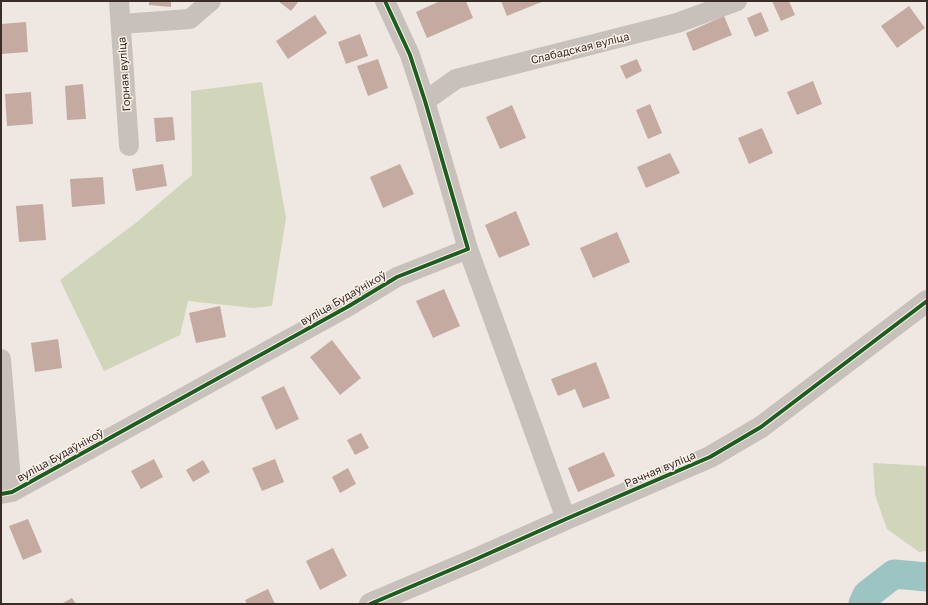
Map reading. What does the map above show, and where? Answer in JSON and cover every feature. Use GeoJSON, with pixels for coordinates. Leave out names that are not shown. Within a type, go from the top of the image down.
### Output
{"type":"FeatureCollection","features":[{"type":"Feature","properties":{"kind":"street","name":"Горная вуліца"},"geometry":{"type":"LineString","coordinates":[[119,1],[129,146]]}},
{"type":"Feature","properties":{"kind":"street"},"geometry":{"type":"LineString","coordinates":[[121,24],[190,19],[211,1]]}},
{"type":"Feature","properties":{"kind":"street"},"geometry":{"type":"LineString","coordinates":[[385,1],[410,54],[468,249],[566,519]]}},
{"type":"Feature","properties":{"kind":"street","name":"Слабадская вуліца"},"geometry":{"type":"LineString","coordinates":[[425,101],[456,79],[678,23],[737,1]]}},
{"type":"Feature","properties":{"kind":"street","name":"вуліца Будаўнікоў"},"geometry":{"type":"LineString","coordinates":[[7,493],[349,306],[397,277],[468,249]]}},
{"type":"Feature","properties":{"kind":"street","name":"Рачная вуліца"},"geometry":{"type":"LineString","coordinates":[[370,604],[710,458],[761,427],[927,301]]}},
{"type":"Feature","properties":{"kind":"street"},"geometry":{"type":"LineString","coordinates":[[1,360],[7,493]]}},
{"type":"Feature","properties":{"kind":"green space"},"geometry":{"type":"Polygon","coordinates":[[[262,82],[286,218],[272,306],[253,308],[188,301],[180,335],[104,371],[60,280],[137,222],[192,175],[191,91],[262,82]]]}},
{"type":"Feature","properties":{"kind":"green space"},"geometry":{"type":"Polygon","coordinates":[[[873,463],[927,466],[927,551],[919,552],[887,529],[875,495],[873,463]]]}},
{"type":"Feature","properties":{"kind":"building"},"geometry":{"type":"Polygon","coordinates":[[[149,1],[171,1],[171,7],[149,5],[149,1]]]}},
{"type":"Feature","properties":{"kind":"building"},"geometry":{"type":"Polygon","coordinates":[[[278,1],[299,1],[291,11],[278,1]]]}},
{"type":"Feature","properties":{"kind":"building"},"geometry":{"type":"Polygon","coordinates":[[[440,1],[466,1],[473,18],[427,38],[416,12],[440,1]]]}},
{"type":"Feature","properties":{"kind":"building"},"geometry":{"type":"Polygon","coordinates":[[[501,1],[544,1],[507,16],[501,1]]]}},
{"type":"Feature","properties":{"kind":"building"},"geometry":{"type":"Polygon","coordinates":[[[772,1],[789,1],[795,15],[781,21],[772,1]]]}},
{"type":"Feature","properties":{"kind":"building"},"geometry":{"type":"Polygon","coordinates":[[[909,6],[925,28],[897,48],[881,26],[909,6]]]}},
{"type":"Feature","properties":{"kind":"building"},"geometry":{"type":"Polygon","coordinates":[[[761,12],[769,31],[755,37],[747,18],[761,12]]]}},
{"type":"Feature","properties":{"kind":"building"},"geometry":{"type":"Polygon","coordinates":[[[315,15],[327,33],[288,59],[276,41],[315,15]]]}},
{"type":"Feature","properties":{"kind":"building"},"geometry":{"type":"Polygon","coordinates":[[[724,16],[732,35],[693,51],[686,33],[724,16]]]}},
{"type":"Feature","properties":{"kind":"building"},"geometry":{"type":"Polygon","coordinates":[[[26,22],[28,52],[1,54],[1,24],[26,22]]]}},
{"type":"Feature","properties":{"kind":"building"},"geometry":{"type":"Polygon","coordinates":[[[360,34],[368,56],[346,64],[338,42],[360,34]]]}},
{"type":"Feature","properties":{"kind":"building"},"geometry":{"type":"Polygon","coordinates":[[[378,59],[388,88],[368,96],[357,66],[378,59]]]}},
{"type":"Feature","properties":{"kind":"building"},"geometry":{"type":"Polygon","coordinates":[[[637,59],[642,71],[626,79],[620,66],[637,59]]]}},
{"type":"Feature","properties":{"kind":"building"},"geometry":{"type":"Polygon","coordinates":[[[813,81],[822,104],[797,115],[787,92],[813,81]]]}},
{"type":"Feature","properties":{"kind":"building"},"geometry":{"type":"Polygon","coordinates":[[[83,84],[86,119],[67,120],[65,86],[83,84]]]}},
{"type":"Feature","properties":{"kind":"building"},"geometry":{"type":"Polygon","coordinates":[[[31,92],[33,124],[7,126],[5,94],[31,92]]]}},
{"type":"Feature","properties":{"kind":"building"},"geometry":{"type":"Polygon","coordinates":[[[650,104],[662,133],[648,139],[636,110],[650,104]]]}},
{"type":"Feature","properties":{"kind":"building"},"geometry":{"type":"Polygon","coordinates":[[[512,105],[526,138],[500,149],[486,117],[512,105]]]}},
{"type":"Feature","properties":{"kind":"building"},"geometry":{"type":"Polygon","coordinates":[[[173,117],[175,140],[156,142],[154,118],[173,117]]]}},
{"type":"Feature","properties":{"kind":"building"},"geometry":{"type":"Polygon","coordinates":[[[762,128],[773,153],[749,164],[738,138],[762,128]]]}},
{"type":"Feature","properties":{"kind":"building"},"geometry":{"type":"Polygon","coordinates":[[[670,153],[680,173],[646,188],[637,167],[670,153]]]}},
{"type":"Feature","properties":{"kind":"building"},"geometry":{"type":"Polygon","coordinates":[[[163,164],[167,186],[136,191],[132,169],[163,164]]]}},
{"type":"Feature","properties":{"kind":"building"},"geometry":{"type":"Polygon","coordinates":[[[400,164],[414,194],[383,208],[370,177],[400,164]]]}},
{"type":"Feature","properties":{"kind":"building"},"geometry":{"type":"Polygon","coordinates":[[[103,177],[105,204],[72,207],[70,179],[103,177]]]}},
{"type":"Feature","properties":{"kind":"building"},"geometry":{"type":"Polygon","coordinates":[[[43,204],[46,240],[19,242],[16,206],[43,204]]]}},
{"type":"Feature","properties":{"kind":"building"},"geometry":{"type":"Polygon","coordinates":[[[516,211],[530,245],[499,258],[485,225],[516,211]]]}},
{"type":"Feature","properties":{"kind":"building"},"geometry":{"type":"Polygon","coordinates":[[[617,232],[630,262],[593,278],[580,248],[617,232]]]}},
{"type":"Feature","properties":{"kind":"building"},"geometry":{"type":"Polygon","coordinates":[[[444,289],[460,326],[433,338],[416,301],[444,289]]]}},
{"type":"Feature","properties":{"kind":"building"},"geometry":{"type":"Polygon","coordinates":[[[220,306],[226,337],[196,343],[189,313],[220,306]]]}},
{"type":"Feature","properties":{"kind":"building"},"geometry":{"type":"Polygon","coordinates":[[[58,339],[62,368],[35,372],[31,343],[58,339]]]}},
{"type":"Feature","properties":{"kind":"building"},"geometry":{"type":"Polygon","coordinates":[[[332,340],[361,378],[340,395],[310,357],[332,340]]]}},
{"type":"Feature","properties":{"kind":"building"},"geometry":{"type":"Polygon","coordinates":[[[596,362],[610,398],[583,408],[575,389],[558,396],[551,379],[596,362]]]}},
{"type":"Feature","properties":{"kind":"building"},"geometry":{"type":"Polygon","coordinates":[[[284,386],[299,419],[276,430],[261,397],[284,386]]]}},
{"type":"Feature","properties":{"kind":"building"},"geometry":{"type":"Polygon","coordinates":[[[361,433],[369,448],[355,455],[347,440],[361,433]]]}},
{"type":"Feature","properties":{"kind":"building"},"geometry":{"type":"Polygon","coordinates":[[[604,452],[615,476],[578,492],[568,468],[604,452]]]}},
{"type":"Feature","properties":{"kind":"building"},"geometry":{"type":"Polygon","coordinates":[[[154,459],[163,477],[141,489],[131,471],[154,459]]]}},
{"type":"Feature","properties":{"kind":"building"},"geometry":{"type":"Polygon","coordinates":[[[275,459],[284,482],[262,491],[252,468],[275,459]]]}},
{"type":"Feature","properties":{"kind":"building"},"geometry":{"type":"Polygon","coordinates":[[[203,460],[210,472],[193,482],[186,470],[203,460]]]}},
{"type":"Feature","properties":{"kind":"building"},"geometry":{"type":"Polygon","coordinates":[[[348,468],[356,484],[340,493],[332,477],[348,468]]]}},
{"type":"Feature","properties":{"kind":"building"},"geometry":{"type":"Polygon","coordinates":[[[28,519],[42,552],[23,560],[9,526],[28,519]]]}},
{"type":"Feature","properties":{"kind":"building"},"geometry":{"type":"Polygon","coordinates":[[[333,548],[347,576],[320,590],[306,561],[333,548]]]}},
{"type":"Feature","properties":{"kind":"building"},"geometry":{"type":"Polygon","coordinates":[[[268,589],[275,604],[247,604],[245,600],[268,589]]]}},
{"type":"Feature","properties":{"kind":"building"},"geometry":{"type":"Polygon","coordinates":[[[72,598],[76,604],[61,604],[72,598]]]}},
{"type":"Feature","properties":{"kind":"waterway"},"geometry":{"type":"LineString","coordinates":[[863,604],[867,595],[894,574],[927,577]]}},
{"type":"Feature","properties":{"kind":"cycle path"},"geometry":{"type":"LineString","coordinates":[[1,494],[12,492],[349,306],[397,277],[468,249],[410,55],[385,1]]}},
{"type":"Feature","properties":{"kind":"cycle path"},"geometry":{"type":"LineString","coordinates":[[370,604],[710,457],[761,427],[927,301]]}}]}
